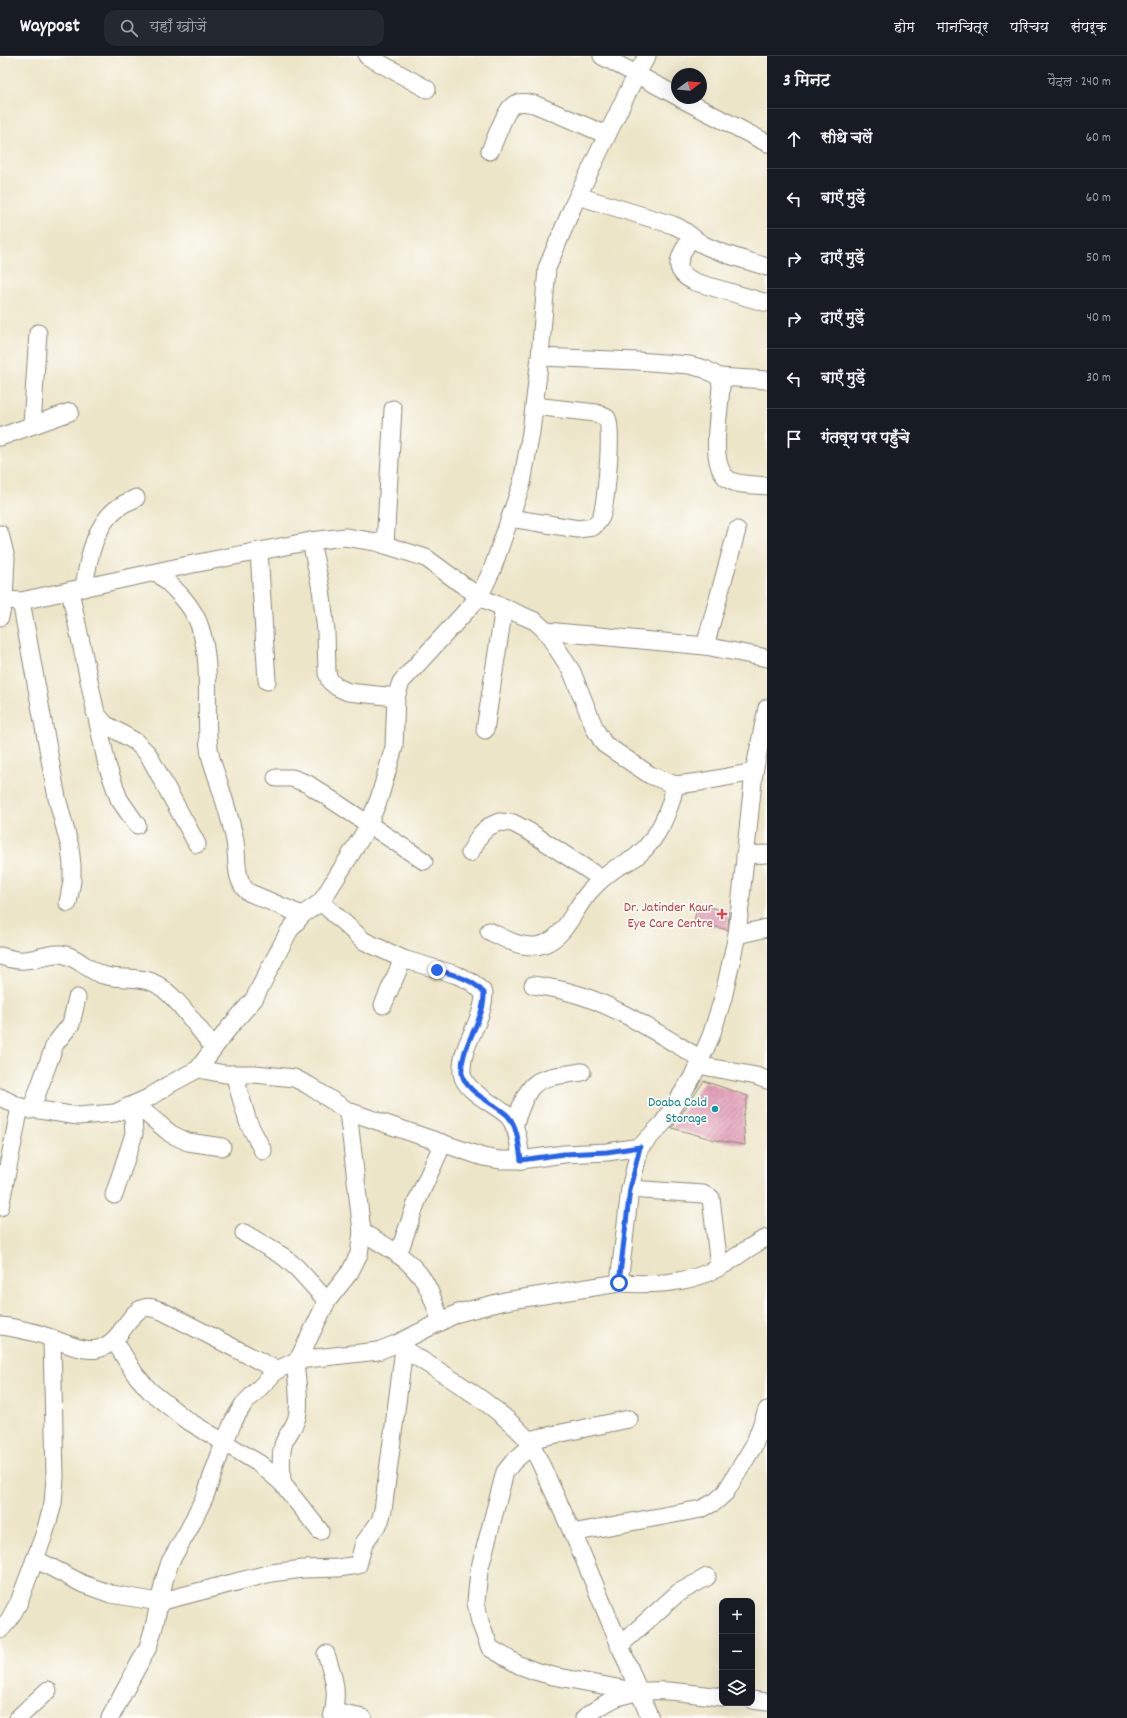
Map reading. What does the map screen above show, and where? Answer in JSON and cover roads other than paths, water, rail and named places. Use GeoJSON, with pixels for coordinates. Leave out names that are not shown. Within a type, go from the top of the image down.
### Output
{"type":"FeatureCollection","features":[{"type":"Feature","properties":{"kind":"street"},"geometry":{"type":"LineString","coordinates":[[368,56],[427,89]]}},
{"type":"Feature","properties":{"kind":"street"},"geometry":{"type":"LineString","coordinates":[[602,56],[671,93]]}},
{"type":"Feature","properties":{"kind":"street"},"geometry":{"type":"LineString","coordinates":[[0,1097],[25,1109],[78,1116],[115,1113],[148,1098],[198,1069],[254,999],[289,932],[302,915],[321,902],[369,824],[379,799],[394,746],[396,697],[401,682],[479,597],[492,570],[522,483],[540,357],[547,268],[578,196],[636,75],[647,56]]}},
{"type":"Feature","properties":{"kind":"street"},"geometry":{"type":"LineString","coordinates":[[490,151],[508,110],[514,104],[523,102],[534,104],[607,135]]}},
{"type":"Feature","properties":{"kind":"street"},"geometry":{"type":"LineString","coordinates":[[692,104],[767,143]]}},
{"type":"Feature","properties":{"kind":"street"},"geometry":{"type":"LineString","coordinates":[[578,196],[667,222],[684,229],[691,236],[717,251],[767,267]]}},
{"type":"Feature","properties":{"kind":"street"},"geometry":{"type":"LineString","coordinates":[[691,236],[678,264],[684,277],[695,282],[767,303]]}},
{"type":"Feature","properties":{"kind":"street"},"geometry":{"type":"LineString","coordinates":[[32,425],[38,333]]}},
{"type":"Feature","properties":{"kind":"street"},"geometry":{"type":"LineString","coordinates":[[540,357],[637,361],[689,366],[705,369],[719,377],[767,380]]}},
{"type":"Feature","properties":{"kind":"street"},"geometry":{"type":"LineString","coordinates":[[719,377],[721,393],[716,448],[718,465],[728,480],[767,486]]}},
{"type":"Feature","properties":{"kind":"street"},"geometry":{"type":"LineString","coordinates":[[510,518],[578,529],[593,527],[601,517],[608,466],[610,430],[607,418],[596,413],[534,406]]}},
{"type":"Feature","properties":{"kind":"street"},"geometry":{"type":"LineString","coordinates":[[385,545],[393,409]]}},
{"type":"Feature","properties":{"kind":"street"},"geometry":{"type":"LineString","coordinates":[[0,437],[70,412]]}},
{"type":"Feature","properties":{"kind":"street"},"geometry":{"type":"LineString","coordinates":[[136,498],[122,505],[110,514],[103,526],[77,589],[95,712],[113,786],[119,799],[137,824]]}},
{"type":"Feature","properties":{"kind":"street"},"geometry":{"type":"LineString","coordinates":[[705,646],[737,530]]}},
{"type":"Feature","properties":{"kind":"street"},"geometry":{"type":"LineString","coordinates":[[0,534],[6,558],[4,600],[0,617]]}},
{"type":"Feature","properties":{"kind":"street"},"geometry":{"type":"LineString","coordinates":[[4,600],[21,602],[311,541],[345,537],[376,542],[426,558],[479,597],[535,621],[546,631],[572,672],[595,729],[604,744],[650,776],[675,785],[754,772]]}},
{"type":"Feature","properties":{"kind":"street"},"geometry":{"type":"LineString","coordinates":[[311,541],[321,588],[326,631],[327,673],[330,681],[337,687],[348,692],[396,697]]}},
{"type":"Feature","properties":{"kind":"street"},"geometry":{"type":"LineString","coordinates":[[260,551],[267,680]]}},
{"type":"Feature","properties":{"kind":"street"},"geometry":{"type":"LineString","coordinates":[[158,573],[177,590],[192,610],[200,627],[205,650],[209,749],[231,822],[236,845],[238,878],[242,887],[248,892],[302,915]]}},
{"type":"Feature","properties":{"kind":"street"},"geometry":{"type":"LineString","coordinates":[[21,602],[57,798],[70,847],[72,881],[68,903]]}},
{"type":"Feature","properties":{"kind":"street"},"geometry":{"type":"LineString","coordinates":[[485,730],[504,607]]}},
{"type":"Feature","properties":{"kind":"street"},"geometry":{"type":"LineString","coordinates":[[546,631],[705,646],[767,658]]}},
{"type":"Feature","properties":{"kind":"street"},"geometry":{"type":"LineString","coordinates":[[619,1283],[630,1189],[640,1147],[663,1122],[692,1078],[711,1036],[723,998],[737,935],[754,772],[767,708]]}},
{"type":"Feature","properties":{"kind":"street"},"geometry":{"type":"LineString","coordinates":[[95,712],[105,724],[136,742],[148,754],[197,844]]}},
{"type":"Feature","properties":{"kind":"street"},"geometry":{"type":"LineString","coordinates":[[276,778],[292,778],[308,784],[424,861]]}},
{"type":"Feature","properties":{"kind":"street"},"geometry":{"type":"LineString","coordinates":[[489,931],[510,942],[532,946],[542,944],[559,934],[588,893],[602,879],[637,856],[650,842],[663,822],[672,803],[675,785]]}},
{"type":"Feature","properties":{"kind":"street"},"geometry":{"type":"LineString","coordinates":[[470,853],[480,835],[488,827],[499,822],[513,823],[530,832],[602,879]]}},
{"type":"Feature","properties":{"kind":"street"},"geometry":{"type":"LineString","coordinates":[[745,855],[767,854]]}},
{"type":"Feature","properties":{"kind":"street"},"geometry":{"type":"LineString","coordinates":[[321,902],[364,941],[404,959],[457,975],[473,983],[484,993],[482,1013],[464,1052],[462,1075],[473,1090],[508,1116],[514,1126],[521,1160]]}},
{"type":"Feature","properties":{"kind":"street"},"geometry":{"type":"LineString","coordinates":[[737,935],[767,928]]}},
{"type":"Feature","properties":{"kind":"street"},"geometry":{"type":"LineString","coordinates":[[0,956],[11,960],[24,960],[51,954],[62,954],[73,958],[102,975],[113,978],[151,982],[163,988],[172,996],[214,1048]]}},
{"type":"Feature","properties":{"kind":"street"},"geometry":{"type":"LineString","coordinates":[[383,1005],[404,959]]}},
{"type":"Feature","properties":{"kind":"street"},"geometry":{"type":"LineString","coordinates":[[533,985],[570,992],[596,1001],[644,1025],[699,1062],[767,1080]]}},
{"type":"Feature","properties":{"kind":"street"},"geometry":{"type":"LineString","coordinates":[[0,1206],[25,1109],[55,1044],[71,1024],[77,998]]}},
{"type":"Feature","properties":{"kind":"street"},"geometry":{"type":"LineString","coordinates":[[198,1069],[234,1074],[294,1078],[308,1085],[348,1111],[483,1157],[500,1160],[521,1160],[564,1154],[607,1152],[640,1147]]}},
{"type":"Feature","properties":{"kind":"street"},"geometry":{"type":"LineString","coordinates":[[514,1126],[524,1098],[537,1081],[549,1077],[582,1072]]}},
{"type":"Feature","properties":{"kind":"street"},"geometry":{"type":"LineString","coordinates":[[234,1074],[248,1122],[263,1151]]}},
{"type":"Feature","properties":{"kind":"street"},"geometry":{"type":"LineString","coordinates":[[131,1105],[171,1134],[182,1140],[222,1147]]}},
{"type":"Feature","properties":{"kind":"street"},"geometry":{"type":"LineString","coordinates":[[114,1195],[134,1134],[131,1105]]}},
{"type":"Feature","properties":{"kind":"street"},"geometry":{"type":"LineString","coordinates":[[282,1483],[282,1450],[297,1417],[297,1360],[327,1301],[350,1272],[359,1254],[362,1232],[348,1111]]}},
{"type":"Feature","properties":{"kind":"street"},"geometry":{"type":"LineString","coordinates":[[398,1255],[417,1201],[443,1143]]}},
{"type":"Feature","properties":{"kind":"street"},"geometry":{"type":"LineString","coordinates":[[630,1189],[703,1194],[711,1198],[720,1267]]}},
{"type":"Feature","properties":{"kind":"street"},"geometry":{"type":"LineString","coordinates":[[362,1232],[408,1262],[420,1274],[427,1287],[441,1322]]}},
{"type":"Feature","properties":{"kind":"street"},"geometry":{"type":"LineString","coordinates":[[244,1233],[284,1257],[297,1268],[327,1301]]}},
{"type":"Feature","properties":{"kind":"street"},"geometry":{"type":"LineString","coordinates":[[110,1718],[148,1647],[170,1562],[189,1529],[205,1496],[234,1420],[243,1405],[277,1370],[297,1360],[378,1351],[400,1347],[458,1313],[505,1301],[619,1283],[648,1285],[691,1279],[720,1267],[767,1238]]}},
{"type":"Feature","properties":{"kind":"street"},"geometry":{"type":"LineString","coordinates":[[0,1326],[52,1338],[82,1348],[96,1350],[108,1345],[114,1340],[139,1310],[145,1307],[153,1308],[162,1311],[277,1370]]}},
{"type":"Feature","properties":{"kind":"street"},"geometry":{"type":"LineString","coordinates":[[0,1630],[9,1620],[19,1602],[53,1504],[55,1477],[52,1338]]}},
{"type":"Feature","properties":{"kind":"street"},"geometry":{"type":"LineString","coordinates":[[114,1340],[135,1374],[150,1391],[185,1419],[260,1464],[282,1483],[320,1531]]}},
{"type":"Feature","properties":{"kind":"street"},"geometry":{"type":"LineString","coordinates":[[400,1347],[476,1396],[522,1432],[530,1443],[572,1533],[650,1718]]}},
{"type":"Feature","properties":{"kind":"street"},"geometry":{"type":"LineString","coordinates":[[35,1559],[83,1584],[111,1594],[159,1602],[271,1573],[303,1569],[351,1567],[358,1565],[364,1543],[380,1521],[383,1510],[400,1347]]}},
{"type":"Feature","properties":{"kind":"street"},"geometry":{"type":"LineString","coordinates":[[572,1533],[701,1509],[715,1502],[725,1493],[754,1445],[767,1410]]}},
{"type":"Feature","properties":{"kind":"street"},"geometry":{"type":"LineString","coordinates":[[629,1419],[530,1443],[513,1462],[505,1472],[479,1571],[476,1602],[480,1622],[490,1648],[519,1665],[553,1676],[639,1692]]}},
{"type":"Feature","properties":{"kind":"street"},"geometry":{"type":"LineString","coordinates":[[619,1646],[678,1593],[707,1577]]}},
{"type":"Feature","properties":{"kind":"street"},"geometry":{"type":"LineString","coordinates":[[326,1654],[336,1688],[333,1715],[363,1718]]}},
{"type":"Feature","properties":{"kind":"street"},"geometry":{"type":"LineString","coordinates":[[18,1718],[48,1690]]}},
{"type":"Feature","properties":{"kind":"street"},"geometry":{"type":"LineString","coordinates":[[584,1718],[621,1696],[639,1692],[662,1691],[719,1697]]}},
{"type":"Feature","properties":{"kind":"street"},"geometry":{"type":"LineString","coordinates":[[755,1700],[767,1702]]}},
{"type":"Feature","properties":{"kind":"place","name":"Dr. Jatinder Kaur Eye Care Centre"},"geometry":{"type":"Point","coordinates":[722,914]}},
{"type":"Feature","properties":{"kind":"place","name":"Doaba Cold Storage"},"geometry":{"type":"Point","coordinates":[715,1109]}}]}
